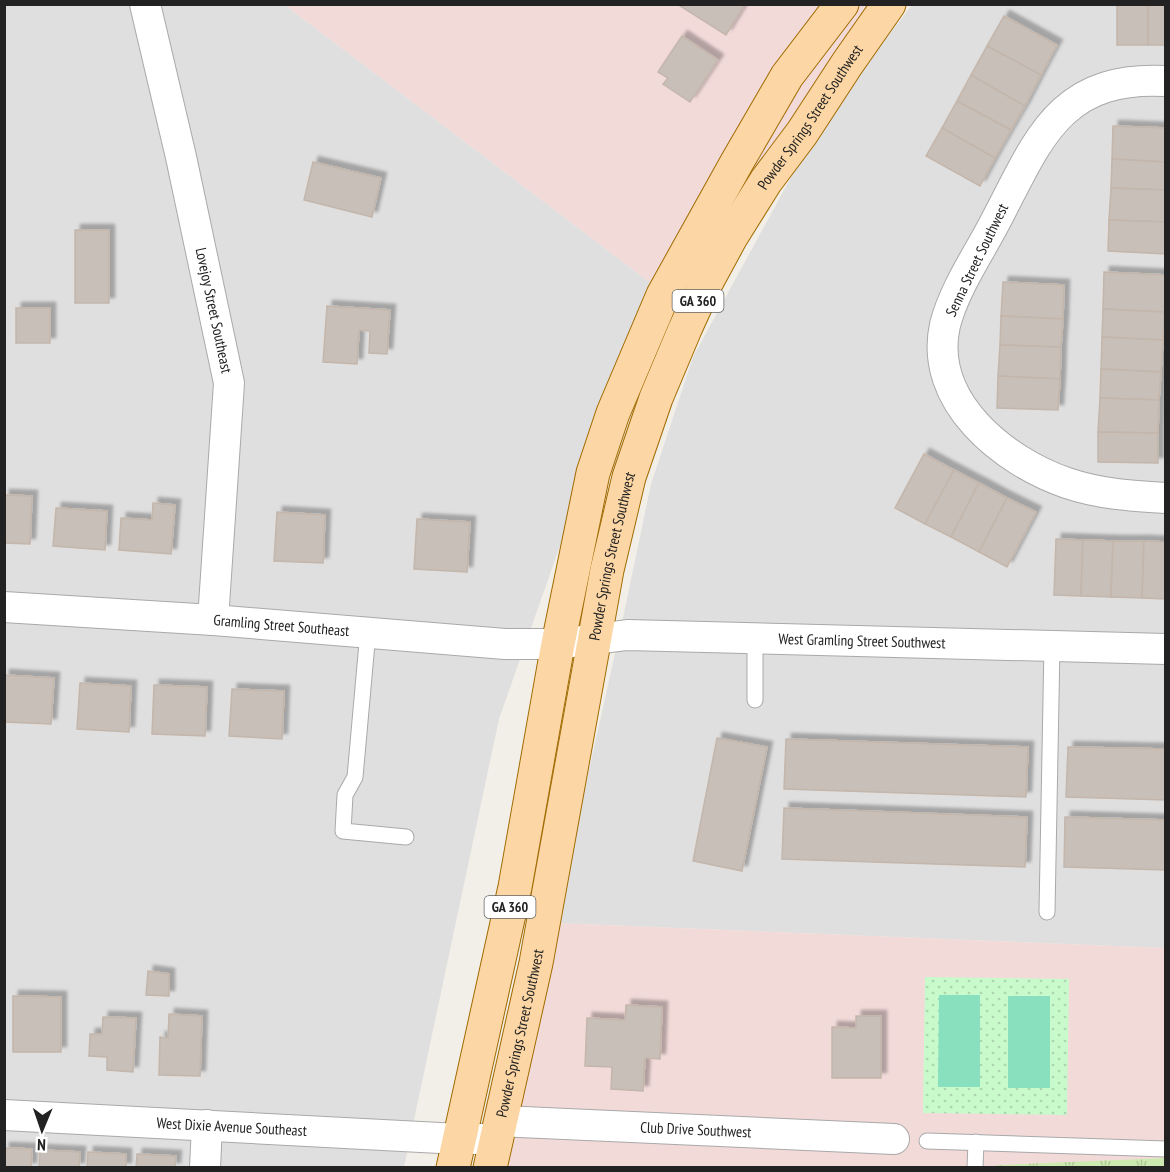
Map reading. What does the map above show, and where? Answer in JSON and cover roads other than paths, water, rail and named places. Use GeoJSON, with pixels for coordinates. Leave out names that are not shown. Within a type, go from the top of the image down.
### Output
{"type":"FeatureCollection","features":[{"type":"Feature","properties":{"kind":"main road","name":"GA 360"},"geometry":{"type":"LineString","coordinates":[[456,1153],[514,887],[558,644],[593,473],[613,412],[663,295],[737,162],[787,76],[842,4]]}},
{"type":"Feature","properties":{"kind":"main road","name":"Powder Springs Street Southwest"},"geometry":{"type":"LineString","coordinates":[[495,1143],[536,963],[607,570],[629,477],[656,398],[697,303],[731,237],[766,181],[802,133],[890,4]]}},
{"type":"Feature","properties":{"kind":"street","name":"Lovejoy Street Southeast"},"geometry":{"type":"LineString","coordinates":[[145,4],[181,157],[229,383],[213,620]]}},
{"type":"Feature","properties":{"kind":"street","name":"Senna Street Southwest"},"geometry":{"type":"LineString","coordinates":[[1166,81],[1140,80],[1101,88],[1070,105],[1058,116],[1033,152],[955,298],[945,324],[943,346],[945,368],[950,386],[960,405],[978,428],[1012,455],[1040,472],[1077,486],[1124,496],[1166,498]]}},
{"type":"Feature","properties":{"kind":"street","name":"Gramling Street Southeast"},"geometry":{"type":"LineString","coordinates":[[4,607],[213,620],[505,644],[558,644]]}},
{"type":"Feature","properties":{"kind":"street","name":"West Gramling Street Southwest"},"geometry":{"type":"LineString","coordinates":[[558,644],[627,635],[1166,649]]}},
{"type":"Feature","properties":{"kind":"street","name":"West Dixie Avenue Southeast"},"geometry":{"type":"LineString","coordinates":[[4,1115],[207,1125],[456,1153],[495,1143]]}},
{"type":"Feature","properties":{"kind":"street"},"geometry":{"type":"LineString","coordinates":[[205,1167],[207,1125]]}},
{"type":"Feature","properties":{"kind":"street","name":"Club Drive Southwest"},"geometry":{"type":"LineString","coordinates":[[495,1143],[894,1139]]}},
{"type":"Feature","properties":{"kind":"lane"},"geometry":{"type":"LineString","coordinates":[[368,632],[355,777],[345,795],[343,831],[406,837]]}},
{"type":"Feature","properties":{"kind":"lane"},"geometry":{"type":"LineString","coordinates":[[755,638],[755,700]]}},
{"type":"Feature","properties":{"kind":"lane"},"geometry":{"type":"LineString","coordinates":[[1047,912],[1052,646]]}},
{"type":"Feature","properties":{"kind":"lane"},"geometry":{"type":"LineString","coordinates":[[927,1141],[1166,1149]]}},
{"type":"Feature","properties":{"kind":"lane"},"geometry":{"type":"LineString","coordinates":[[975,1167],[976,1142]]}}]}
